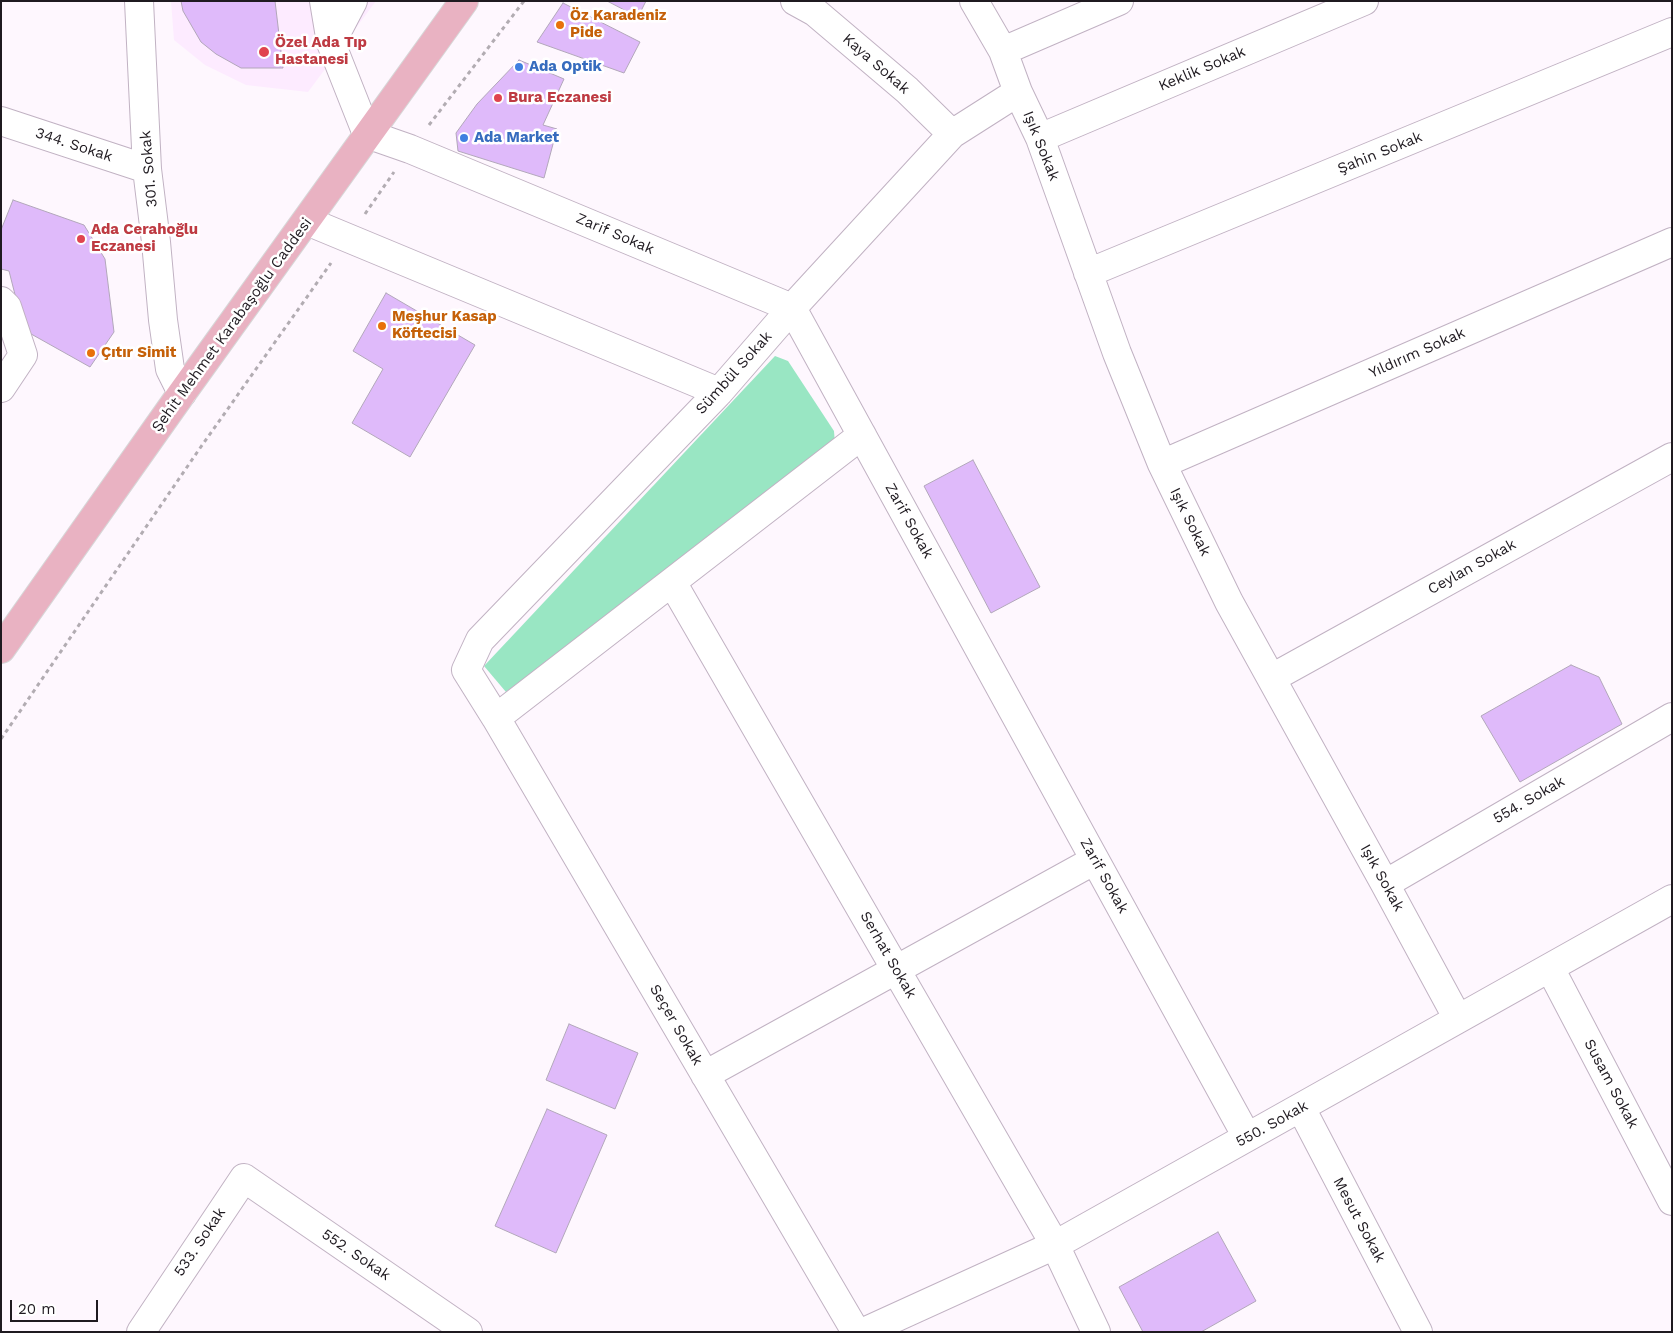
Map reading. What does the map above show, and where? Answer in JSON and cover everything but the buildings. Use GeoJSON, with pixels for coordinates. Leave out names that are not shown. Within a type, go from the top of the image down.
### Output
{"type":"FeatureCollection","features":[{"type":"Feature","properties":{"kind":"main road","name":"Şehit Mehmet Karabaşoğlu Caddesi"},"geometry":{"type":"LineString","coordinates":[[1,649],[367,134],[464,1]]}},
{"type":"Feature","properties":{"kind":"street","name":"301. Sokak"},"geometry":{"type":"LineString","coordinates":[[139,1],[147,169],[170,369],[182,393]]}},
{"type":"Feature","properties":{"kind":"street"},"geometry":{"type":"LineString","coordinates":[[324,1],[331,43],[367,134]]}},
{"type":"Feature","properties":{"kind":"street"},"geometry":{"type":"LineString","coordinates":[[331,43],[353,1]]}},
{"type":"Feature","properties":{"kind":"street","name":"Kaya Sokak"},"geometry":{"type":"LineString","coordinates":[[795,1],[816,12],[907,90],[952,134]]}},
{"type":"Feature","properties":{"kind":"street","name":"Işık Sokak"},"geometry":{"type":"LineString","coordinates":[[974,1],[1003,51],[1018,92],[1040,138],[1116,353],[1162,464],[1229,602],[1386,884],[1458,1019]]}},
{"type":"Feature","properties":{"kind":"street"},"geometry":{"type":"LineString","coordinates":[[1003,51],[1119,1]]}},
{"type":"Feature","properties":{"kind":"street","name":"Keklik Sokak"},"geometry":{"type":"LineString","coordinates":[[1040,138],[1364,1]]}},
{"type":"Feature","properties":{"kind":"street","name":"Şahin Sokak"},"geometry":{"type":"LineString","coordinates":[[1088,273],[1672,32]]}},
{"type":"Feature","properties":{"kind":"street","name":"Sümbül Sokak"},"geometry":{"type":"LineString","coordinates":[[466,670],[480,640],[719,392],[792,308],[952,134],[1018,92]]}},
{"type":"Feature","properties":{"kind":"street","name":"344. Sokak"},"geometry":{"type":"LineString","coordinates":[[1,121],[147,169]]}},
{"type":"Feature","properties":{"kind":"street","name":"Zarif Sokak"},"geometry":{"type":"LineString","coordinates":[[367,134],[410,149],[792,308],[1247,1137]]}},
{"type":"Feature","properties":{"kind":"street"},"geometry":{"type":"LineString","coordinates":[[307,220],[719,392]]}},
{"type":"Feature","properties":{"kind":"street","name":"Yıldırım Sokak"},"geometry":{"type":"LineString","coordinates":[[1162,464],[1672,242]]}},
{"type":"Feature","properties":{"kind":"street"},"geometry":{"type":"LineString","coordinates":[[1,301],[6,307],[23,355],[1,388]]}},
{"type":"Feature","properties":{"kind":"street"},"geometry":{"type":"LineString","coordinates":[[496,718],[862,435]]}},
{"type":"Feature","properties":{"kind":"street","name":"Ceylan Sokak"},"geometry":{"type":"LineString","coordinates":[[1272,678],[1672,457]]}},
{"type":"Feature","properties":{"kind":"street","name":"Serhat Sokak"},"geometry":{"type":"LineString","coordinates":[[672,582],[1055,1245],[1096,1332]]}},
{"type":"Feature","properties":{"kind":"street","name":"Seçer Sokak"},"geometry":{"type":"LineString","coordinates":[[466,670],[856,1332]]}},
{"type":"Feature","properties":{"kind":"street","name":"554. Sokak"},"geometry":{"type":"LineString","coordinates":[[1386,884],[1672,717]]}},
{"type":"Feature","properties":{"kind":"street"},"geometry":{"type":"LineString","coordinates":[[706,1075],[1095,860]]}},
{"type":"Feature","properties":{"kind":"street","name":"550. Sokak"},"geometry":{"type":"LineString","coordinates":[[864,1332],[1055,1245],[1672,899]]}},
{"type":"Feature","properties":{"kind":"street","name":"Susam Sokak"},"geometry":{"type":"LineString","coordinates":[[1550,968],[1672,1201]]}},
{"type":"Feature","properties":{"kind":"street","name":"Mesut Sokak"},"geometry":{"type":"LineString","coordinates":[[1301,1108],[1418,1332]]}},
{"type":"Feature","properties":{"kind":"street","name":"533. Sokak"},"geometry":{"type":"LineString","coordinates":[[140,1332],[244,1178]]}},
{"type":"Feature","properties":{"kind":"street","name":"552. Sokak"},"geometry":{"type":"LineString","coordinates":[[244,1178],[468,1332]]}},
{"type":"Feature","properties":{"kind":"path"},"geometry":{"type":"LineString","coordinates":[[1,739],[198,451],[410,149],[524,1]]}},
{"type":"Feature","properties":{"kind":"shaded area","name":"Özel Ada Tıp Hastanesi"},"geometry":{"type":"Polygon","coordinates":[[[171,1],[376,1],[308,92],[246,85],[205,65],[174,40],[171,1]]]}},
{"type":"Feature","properties":{"kind":"green space"},"geometry":{"type":"Polygon","coordinates":[[[775,356],[788,361],[834,431],[835,444],[506,692],[484,666],[775,356]]]}},
{"type":"Feature","properties":{"kind":"place","name":"Öz Karadeniz Pide"},"geometry":{"type":"Point","coordinates":[560,25]}},
{"type":"Feature","properties":{"kind":"place","name":"Özel Ada Tıp Hastanesi"},"geometry":{"type":"Point","coordinates":[264,52]}},
{"type":"Feature","properties":{"kind":"place","name":"Ada Optik"},"geometry":{"type":"Point","coordinates":[519,67]}},
{"type":"Feature","properties":{"kind":"place","name":"Bura Eczanesi"},"geometry":{"type":"Point","coordinates":[498,98]}},
{"type":"Feature","properties":{"kind":"place","name":"Ada Market"},"geometry":{"type":"Point","coordinates":[464,138]}},
{"type":"Feature","properties":{"kind":"place","name":"Ada Cerahoğlu Eczanesi"},"geometry":{"type":"Point","coordinates":[81,239]}},
{"type":"Feature","properties":{"kind":"place","name":"Meşhur Kasap Köftecisi"},"geometry":{"type":"Point","coordinates":[382,326]}},
{"type":"Feature","properties":{"kind":"place","name":"Çıtır Simit"},"geometry":{"type":"Point","coordinates":[91,353]}}]}
